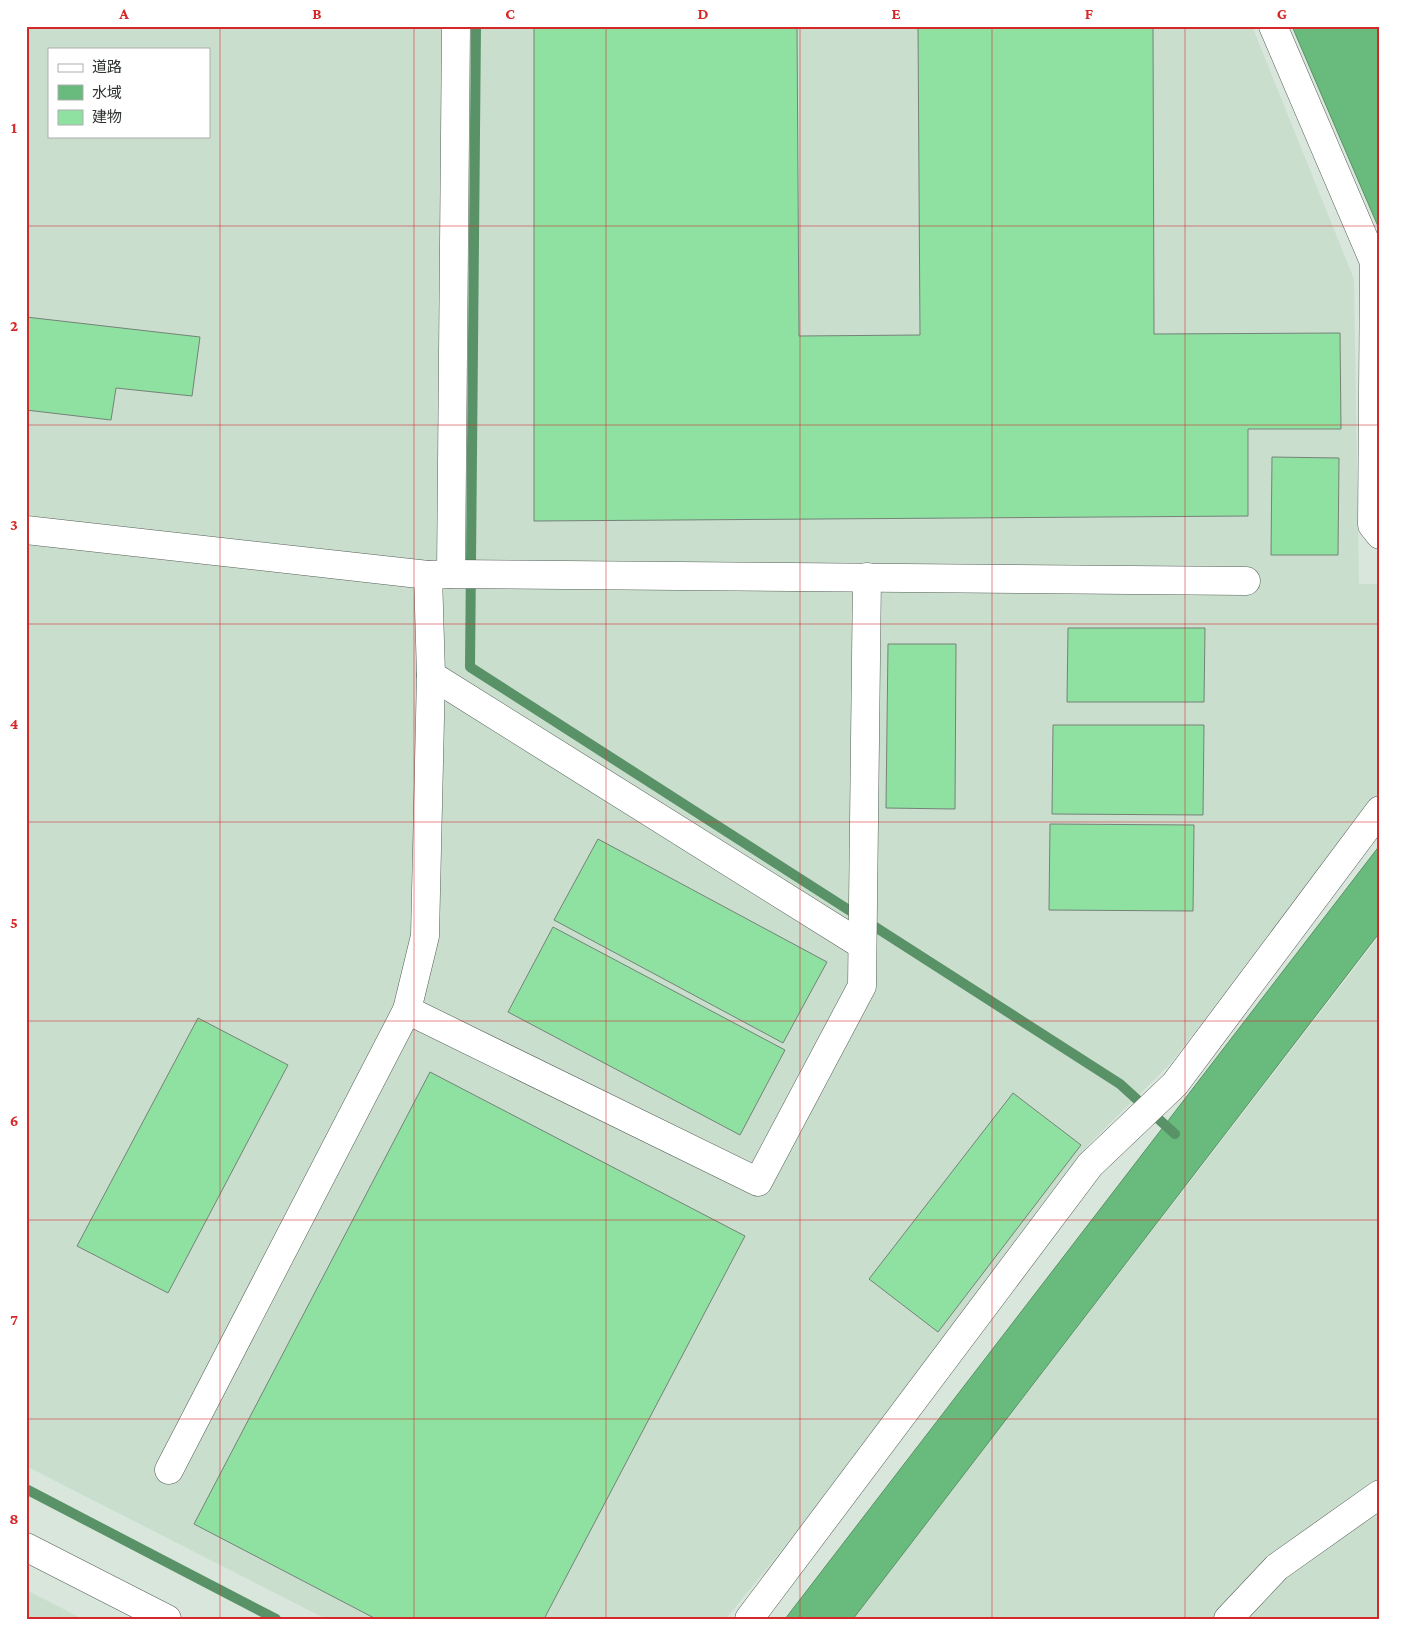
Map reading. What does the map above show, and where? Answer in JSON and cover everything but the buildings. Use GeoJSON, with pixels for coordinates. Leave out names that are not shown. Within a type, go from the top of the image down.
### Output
{"type":"FeatureCollection","features":[{"type":"Feature","properties":{"kind":"street"},"geometry":{"type":"LineString","coordinates":[[169,1470],[407,1010],[425,936],[431,674],[440,574],[456,26]]}},
{"type":"Feature","properties":{"kind":"street"},"geometry":{"type":"LineString","coordinates":[[1273,26],[1374,262],[1372,526],[1380,534]]}},
{"type":"Feature","properties":{"kind":"street"},"geometry":{"type":"LineString","coordinates":[[26,530],[440,574],[1246,581]]}},
{"type":"Feature","properties":{"kind":"street"},"geometry":{"type":"LineString","coordinates":[[407,1010],[758,1182],[862,986],[867,577]]}},
{"type":"Feature","properties":{"kind":"street"},"geometry":{"type":"LineString","coordinates":[[431,674],[862,946]]}},
{"type":"Feature","properties":{"kind":"street"},"geometry":{"type":"LineString","coordinates":[[749,1619],[1090,1165],[1175,1084],[1380,810]]}},
{"type":"Feature","properties":{"kind":"street"},"geometry":{"type":"LineString","coordinates":[[1228,1619],[1277,1567],[1380,1494]]}},
{"type":"Feature","properties":{"kind":"street"},"geometry":{"type":"LineString","coordinates":[[26,1547],[166,1619]]}},
{"type":"Feature","properties":{"kind":"shaded area"},"geometry":{"type":"Polygon","coordinates":[[[26,26],[1252,26],[1354,279],[1359,584],[1380,584],[1380,794],[1170,1064],[1088,1145],[883,1424],[726,1619],[326,1619],[26,1466],[26,26]]]}},
{"type":"Feature","properties":{"kind":"shaded area"},"geometry":{"type":"Polygon","coordinates":[[[1380,935],[1380,1619],[853,1619],[1380,935]]]}},
{"type":"Feature","properties":{"kind":"shaded area"},"geometry":{"type":"Polygon","coordinates":[[[26,1590],[83,1619],[26,1619],[26,1590]]]}},
{"type":"Feature","properties":{"kind":"water"},"geometry":{"type":"Polygon","coordinates":[[[1292,26],[1380,26],[1380,231],[1292,26]]]}},
{"type":"Feature","properties":{"kind":"water"},"geometry":{"type":"Polygon","coordinates":[[[1380,845],[1380,932],[853,1619],[785,1619],[1380,845]]]}},
{"type":"Feature","properties":{"kind":"waterway"},"geometry":{"type":"LineString","coordinates":[[476,26],[470,667],[1120,1084],[1175,1134]]}},
{"type":"Feature","properties":{"kind":"waterway"},"geometry":{"type":"LineString","coordinates":[[26,1489],[276,1619]]}}]}
